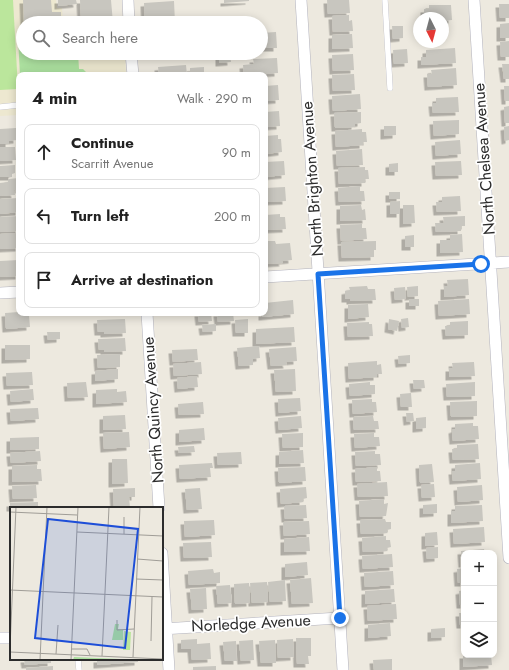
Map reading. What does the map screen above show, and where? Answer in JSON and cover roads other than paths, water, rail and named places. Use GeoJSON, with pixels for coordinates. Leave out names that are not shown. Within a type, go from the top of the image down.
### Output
{"type":"FeatureCollection","features":[{"type":"Feature","properties":{"kind":"street"},"geometry":{"type":"LineString","coordinates":[[128,0],[129,16]]}},
{"type":"Feature","properties":{"kind":"street","name":"North Brighton Avenue"},"geometry":{"type":"LineString","coordinates":[[301,0],[343,670]]}},
{"type":"Feature","properties":{"kind":"street","name":"North Chelsea Avenue"},"geometry":{"type":"LineString","coordinates":[[474,0],[509,558]]}},
{"type":"Feature","properties":{"kind":"street"},"geometry":{"type":"LineString","coordinates":[[131,60],[132,72]]}},
{"type":"Feature","properties":{"kind":"street"},"geometry":{"type":"LineString","coordinates":[[268,277],[509,262]]}},
{"type":"Feature","properties":{"kind":"street"},"geometry":{"type":"LineString","coordinates":[[0,293],[16,292]]}},
{"type":"Feature","properties":{"kind":"street","name":"North Quincy Avenue"},"geometry":{"type":"LineString","coordinates":[[147,316],[159,507]]}},
{"type":"Feature","properties":{"kind":"street"},"geometry":{"type":"LineString","coordinates":[[163,590],[164,628],[169,670]]}},
{"type":"Feature","properties":{"kind":"street","name":"Norledge Avenue"},"geometry":{"type":"LineString","coordinates":[[164,628],[340,618]]}},
{"type":"Feature","properties":{"kind":"lane"},"geometry":{"type":"LineString","coordinates":[[385,0],[390,88]]}},
{"type":"Feature","properties":{"kind":"lane"},"geometry":{"type":"LineString","coordinates":[[0,107],[16,105]]}},
{"type":"Feature","properties":{"kind":"lane"},"geometry":{"type":"LineString","coordinates":[[78,660],[79,670]]}}]}
